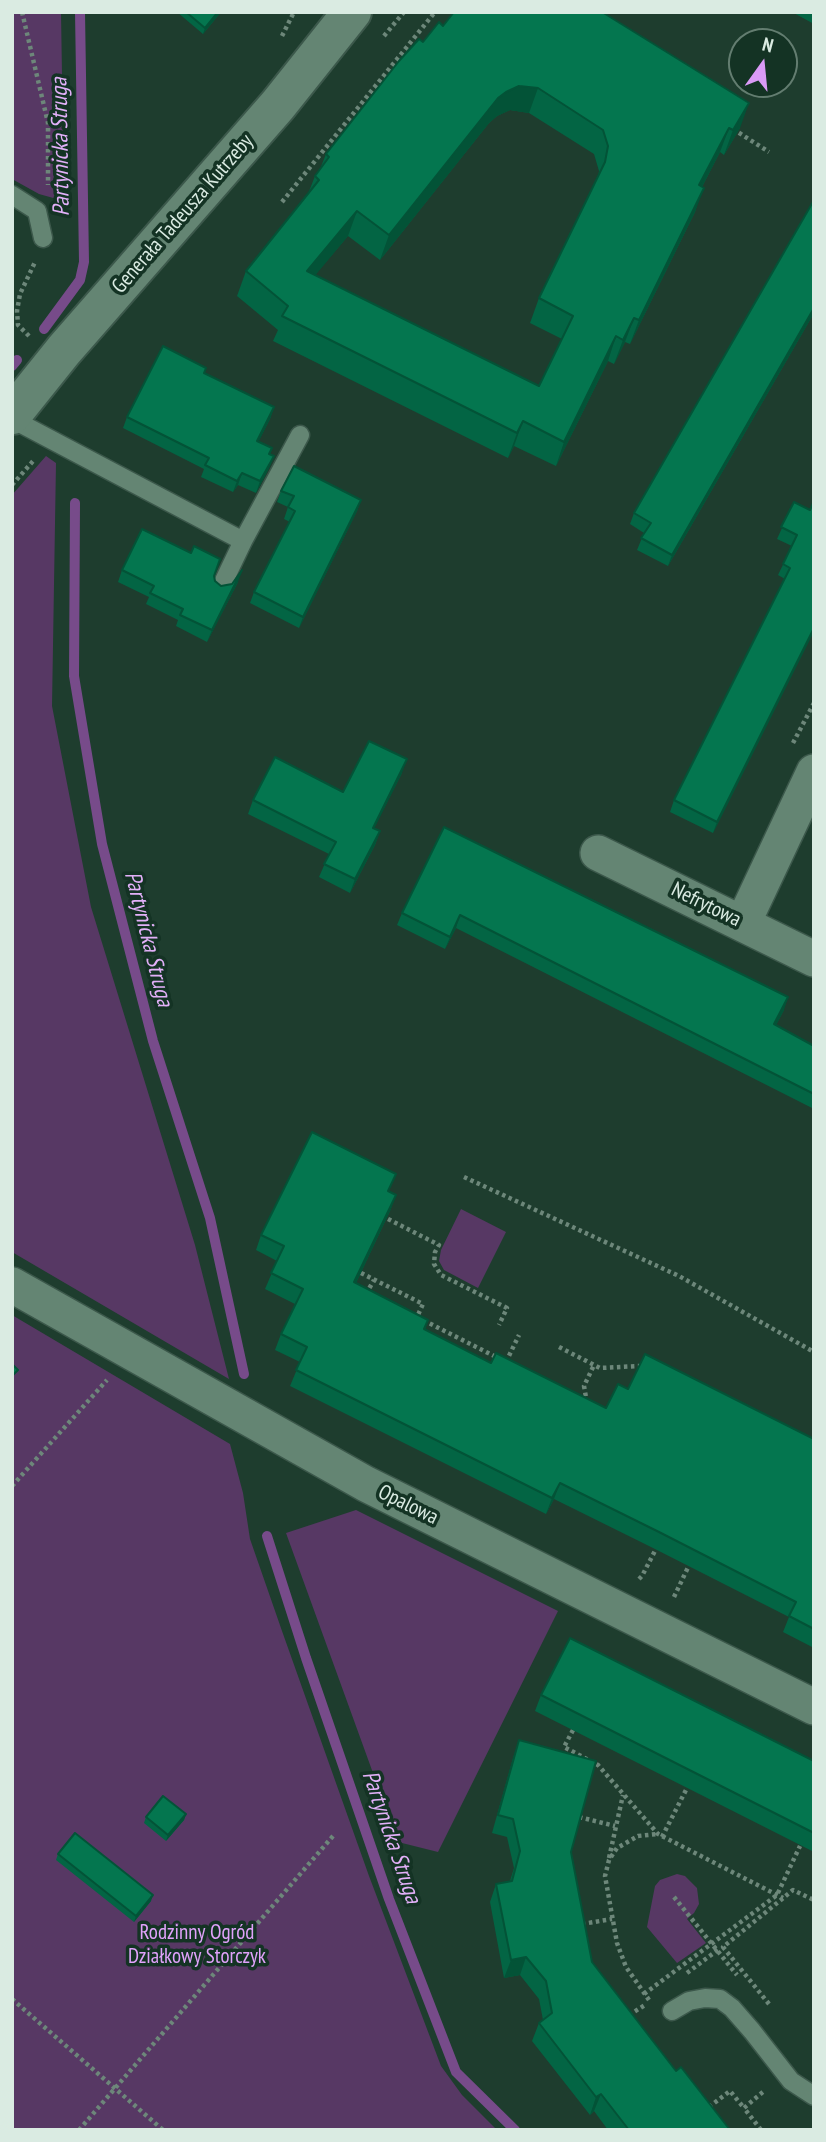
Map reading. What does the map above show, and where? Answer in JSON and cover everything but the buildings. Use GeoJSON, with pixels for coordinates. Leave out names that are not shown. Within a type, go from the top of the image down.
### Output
{"type":"FeatureCollection","features":[{"type":"Feature","properties":{"kind":"street","name":"Generała Tadeusza Kutrzeby"},"geometry":{"type":"LineString","coordinates":[[12,417],[56,360],[278,105],[352,12]]}},
{"type":"Feature","properties":{"kind":"street"},"geometry":{"type":"LineString","coordinates":[[743,923],[802,761]]}},
{"type":"Feature","properties":{"kind":"street","name":"Nefrytowa"},"geometry":{"type":"LineString","coordinates":[[598,853],[814,959]]}},
{"type":"Feature","properties":{"kind":"street","name":"Opalowa"},"geometry":{"type":"LineString","coordinates":[[12,1285],[366,1484],[814,1707]]}},
{"type":"Feature","properties":{"kind":"lane"},"geometry":{"type":"LineString","coordinates":[[12,195],[37,211],[43,238]]}},
{"type":"Feature","properties":{"kind":"lane"},"geometry":{"type":"LineString","coordinates":[[12,417],[243,541]]}},
{"type":"Feature","properties":{"kind":"lane"},"geometry":{"type":"LineString","coordinates":[[221,587],[300,435]]}},
{"type":"Feature","properties":{"kind":"lane"},"geometry":{"type":"LineString","coordinates":[[672,2011],[689,2001],[720,1999],[732,2008],[752,2031],[790,2081],[814,2096]]}},
{"type":"Feature","properties":{"kind":"path"},"geometry":{"type":"LineString","coordinates":[[22,12],[48,123],[48,193],[37,211]]}},
{"type":"Feature","properties":{"kind":"path"},"geometry":{"type":"LineString","coordinates":[[281,39],[294,12]]}},
{"type":"Feature","properties":{"kind":"path"},"geometry":{"type":"LineString","coordinates":[[282,202],[435,12]]}},
{"type":"Feature","properties":{"kind":"path"},"geometry":{"type":"LineString","coordinates":[[728,125],[769,152]]}},
{"type":"Feature","properties":{"kind":"path"},"geometry":{"type":"LineString","coordinates":[[43,238],[40,252],[20,294],[18,325],[56,360]]}},
{"type":"Feature","properties":{"kind":"path"},"geometry":{"type":"LineString","coordinates":[[12,485],[40,452]]}},
{"type":"Feature","properties":{"kind":"path"},"geometry":{"type":"LineString","coordinates":[[802,761],[814,703]]}},
{"type":"Feature","properties":{"kind":"path"},"geometry":{"type":"LineString","coordinates":[[464,1177],[679,1276],[814,1352]]}},
{"type":"Feature","properties":{"kind":"path"},"geometry":{"type":"LineString","coordinates":[[388,1219],[439,1245],[434,1264],[441,1275],[507,1308],[499,1325]]}},
{"type":"Feature","properties":{"kind":"path"},"geometry":{"type":"LineString","coordinates":[[361,1273],[423,1304],[417,1317],[506,1362]]}},
{"type":"Feature","properties":{"kind":"path"},"geometry":{"type":"LineString","coordinates":[[360,1304],[374,1280]]}},
{"type":"Feature","properties":{"kind":"path"},"geometry":{"type":"LineString","coordinates":[[500,1374],[519,1335]]}},
{"type":"Feature","properties":{"kind":"path"},"geometry":{"type":"LineString","coordinates":[[559,1347],[600,1368],[639,1366],[651,1372]]}},
{"type":"Feature","properties":{"kind":"path"},"geometry":{"type":"LineString","coordinates":[[588,1409],[584,1386],[594,1365]]}},
{"type":"Feature","properties":{"kind":"path"},"geometry":{"type":"LineString","coordinates":[[12,1486],[107,1380]]}},
{"type":"Feature","properties":{"kind":"path"},"geometry":{"type":"LineString","coordinates":[[634,1583],[642,1576],[660,1541]]}},
{"type":"Feature","properties":{"kind":"path"},"geometry":{"type":"LineString","coordinates":[[673,1605],[674,1593],[696,1550]]}},
{"type":"Feature","properties":{"kind":"path"},"geometry":{"type":"LineString","coordinates":[[573,1730],[564,1747],[598,1765],[660,1835],[783,1898]]}},
{"type":"Feature","properties":{"kind":"path"},"geometry":{"type":"LineString","coordinates":[[660,1835],[687,1788]]}},
{"type":"Feature","properties":{"kind":"path"},"geometry":{"type":"LineString","coordinates":[[619,2022],[651,2001],[626,1967],[617,1943],[605,1876],[624,1794]]}},
{"type":"Feature","properties":{"kind":"path"},"geometry":{"type":"LineString","coordinates":[[579,1817],[615,1826]]}},
{"type":"Feature","properties":{"kind":"path"},"geometry":{"type":"LineString","coordinates":[[609,1860],[617,1848],[638,1836],[660,1835]]}},
{"type":"Feature","properties":{"kind":"path"},"geometry":{"type":"LineString","coordinates":[[79,2130],[333,1836]]}},
{"type":"Feature","properties":{"kind":"path"},"geometry":{"type":"LineString","coordinates":[[645,1994],[777,1895],[800,1846]]}},
{"type":"Feature","properties":{"kind":"path"},"geometry":{"type":"LineString","coordinates":[[769,2005],[723,1947],[793,1890],[814,1900]]}},
{"type":"Feature","properties":{"kind":"path"},"geometry":{"type":"LineString","coordinates":[[674,1897],[729,1966]]}},
{"type":"Feature","properties":{"kind":"path"},"geometry":{"type":"LineString","coordinates":[[575,1925],[612,1919]]}},
{"type":"Feature","properties":{"kind":"path"},"geometry":{"type":"LineString","coordinates":[[12,1999],[163,2130]]}},
{"type":"Feature","properties":{"kind":"path"},"geometry":{"type":"LineString","coordinates":[[744,2108],[766,2090]]}},
{"type":"Feature","properties":{"kind":"path"},"geometry":{"type":"LineString","coordinates":[[704,2111],[730,2091],[761,2130]]}},
{"type":"Feature","properties":{"kind":"green space"},"geometry":{"type":"Polygon","coordinates":[[[12,12],[61,12],[64,201],[39,194],[12,179],[12,12]]]}},
{"type":"Feature","properties":{"kind":"green space"},"geometry":{"type":"Polygon","coordinates":[[[46,456],[56,463],[52,706],[91,907],[195,1245],[229,1379],[12,1252],[12,495],[46,456]]]}},
{"type":"Feature","properties":{"kind":"green space"},"geometry":{"type":"Polygon","coordinates":[[[461,1209],[506,1232],[478,1288],[444,1270],[439,1261],[441,1250],[461,1209]]]}},
{"type":"Feature","properties":{"kind":"green space","name":"Rodzinny Ogród Działkowy Storczyk"},"geometry":{"type":"Polygon","coordinates":[[[12,1315],[230,1444],[243,1493],[250,1539],[369,1876],[441,2066],[462,2095],[497,2130],[12,2130],[12,1315]]]}},
{"type":"Feature","properties":{"kind":"green space"},"geometry":{"type":"Polygon","coordinates":[[[356,1510],[558,1611],[438,1852],[398,1842],[286,1533],[356,1510]]]}},
{"type":"Feature","properties":{"kind":"green space"},"geometry":{"type":"Polygon","coordinates":[[[677,1874],[685,1876],[697,1888],[699,1904],[687,1919],[706,1943],[677,1963],[647,1927],[655,1886],[660,1880],[677,1874]]]}},
{"type":"Feature","properties":{"kind":"waterway","name":"Partynicka Struga"},"geometry":{"type":"LineString","coordinates":[[44,329],[80,280],[84,262],[80,12]]}},
{"type":"Feature","properties":{"kind":"waterway"},"geometry":{"type":"LineString","coordinates":[[12,366],[17,360]]}},
{"type":"Feature","properties":{"kind":"waterway","name":"Partynicka Struga"},"geometry":{"type":"LineString","coordinates":[[75,503],[74,676],[102,844],[153,1041],[210,1218],[244,1374]]}},
{"type":"Feature","properties":{"kind":"waterway","name":"Partynicka Struga"},"geometry":{"type":"LineString","coordinates":[[267,1536],[389,1899],[456,2072],[515,2130]]}}]}
